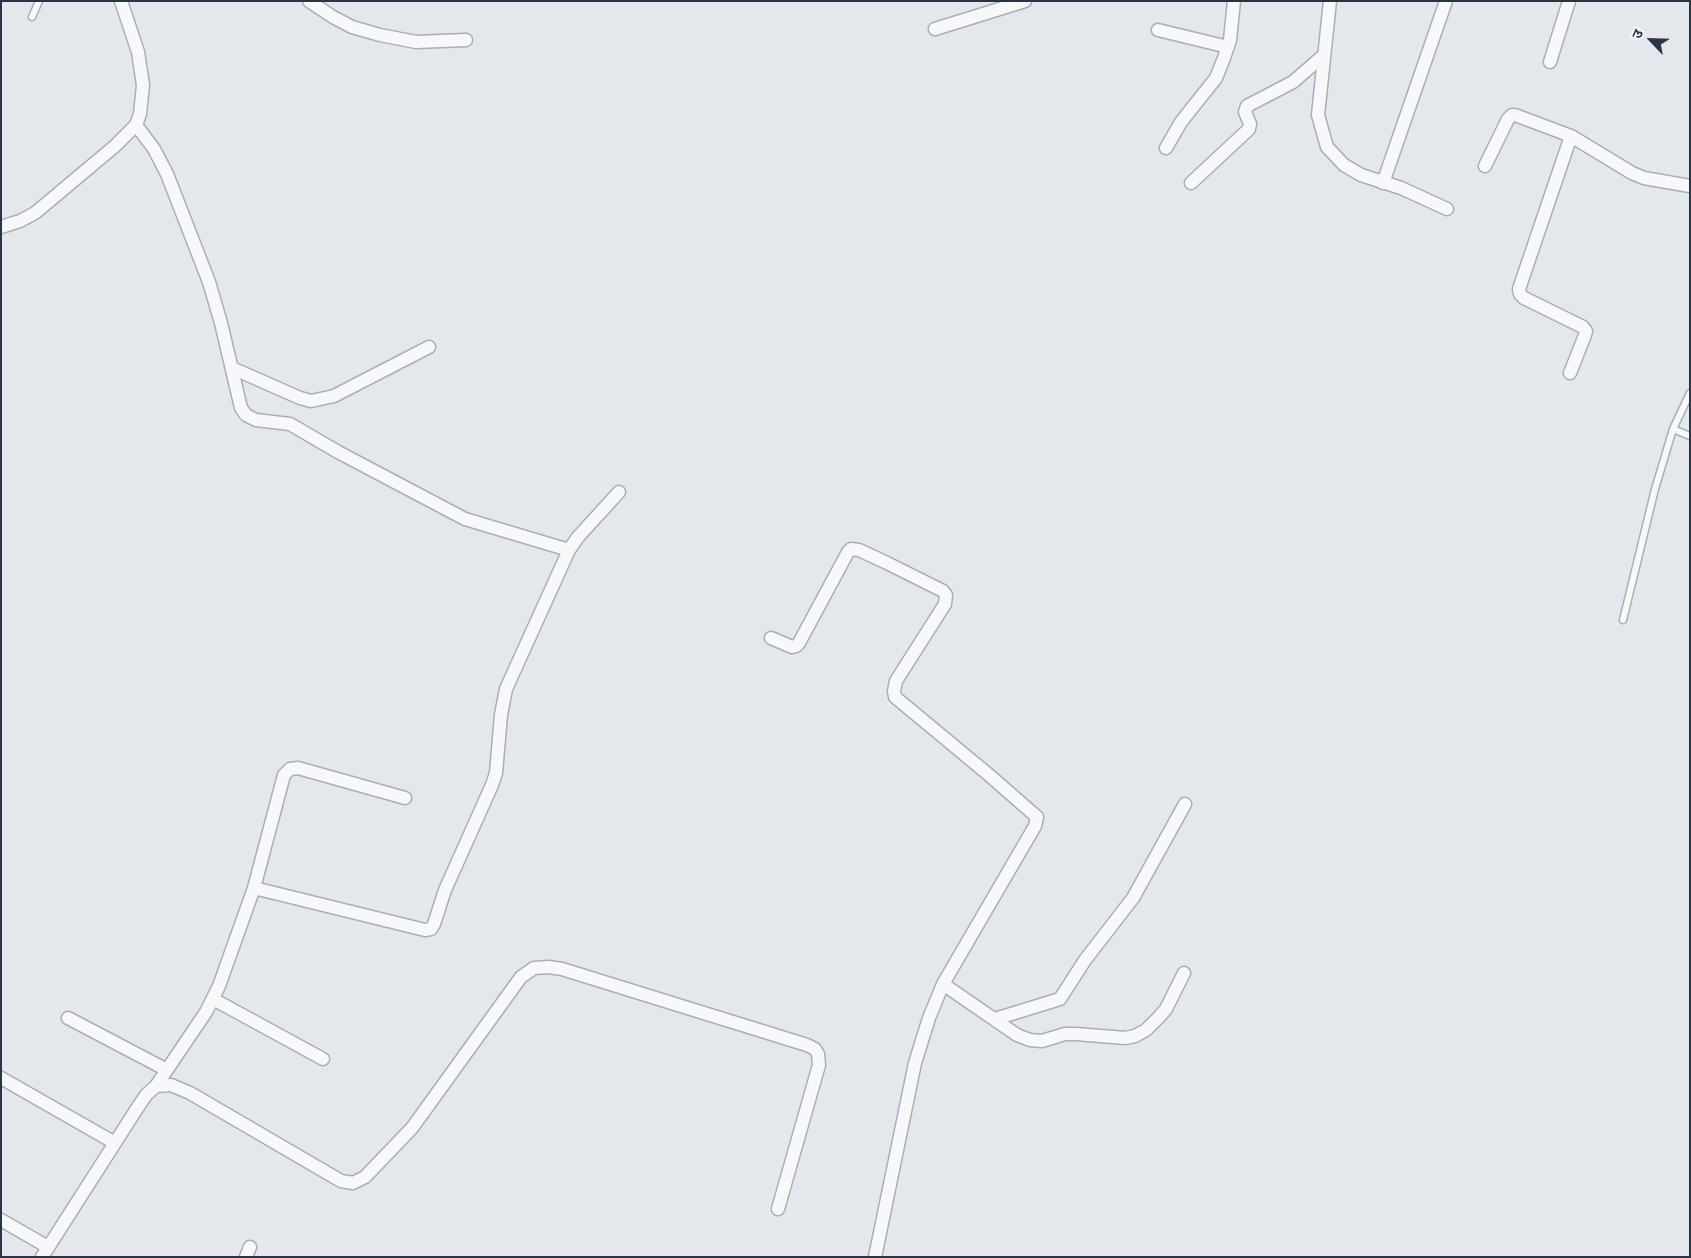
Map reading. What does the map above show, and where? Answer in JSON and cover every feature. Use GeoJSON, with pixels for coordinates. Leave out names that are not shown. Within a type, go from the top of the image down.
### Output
{"type":"FeatureCollection","features":[{"type":"Feature","properties":{"kind":"street"},"geometry":{"type":"LineString","coordinates":[[1,227],[20,221],[35,213],[136,126],[140,114],[143,84],[138,52],[121,1]]}},
{"type":"Feature","properties":{"kind":"street"},"geometry":{"type":"LineString","coordinates":[[309,1],[352,27],[380,35],[416,42],[466,40]]}},
{"type":"Feature","properties":{"kind":"street"},"geometry":{"type":"LineString","coordinates":[[935,29],[1025,1]]}},
{"type":"Feature","properties":{"kind":"street"},"geometry":{"type":"LineString","coordinates":[[1166,148],[1181,122],[1216,78],[1228,47],[1234,1]]}},
{"type":"Feature","properties":{"kind":"street"},"geometry":{"type":"LineString","coordinates":[[1330,1],[1318,114],[1327,147],[1344,165],[1361,175],[1401,188],[1447,209]]}},
{"type":"Feature","properties":{"kind":"street"},"geometry":{"type":"LineString","coordinates":[[1383,183],[1446,1]]}},
{"type":"Feature","properties":{"kind":"street"},"geometry":{"type":"LineString","coordinates":[[1550,62],[1569,1]]}},
{"type":"Feature","properties":{"kind":"street"},"geometry":{"type":"LineString","coordinates":[[1158,30],[1228,47]]}},
{"type":"Feature","properties":{"kind":"street"},"geometry":{"type":"LineString","coordinates":[[1191,184],[1249,129],[1250,124],[1245,112],[1247,106],[1293,82],[1324,55]]}},
{"type":"Feature","properties":{"kind":"street"},"geometry":{"type":"LineString","coordinates":[[1485,166],[1512,115],[1520,116],[1571,136],[1632,173],[1644,178],[1690,186]]}},
{"type":"Feature","properties":{"kind":"street"},"geometry":{"type":"LineString","coordinates":[[136,126],[154,149],[167,174],[209,282],[241,408],[246,415],[256,420],[290,424],[338,452],[465,519],[569,550]]}},
{"type":"Feature","properties":{"kind":"street"},"geometry":{"type":"LineString","coordinates":[[1570,373],[1586,331],[1583,327],[1524,298],[1520,294],[1519,288],[1571,136]]}},
{"type":"Feature","properties":{"kind":"street"},"geometry":{"type":"LineString","coordinates":[[232,368],[311,401],[334,396],[429,347]]}},
{"type":"Feature","properties":{"kind":"street"},"geometry":{"type":"LineString","coordinates":[[254,888],[425,930],[431,929],[445,890],[496,773],[502,709],[506,689],[569,550],[578,537],[619,492]]}},
{"type":"Feature","properties":{"kind":"street"},"geometry":{"type":"LineString","coordinates":[[771,638],[792,647],[799,643],[851,549],[859,550],[887,562],[939,588],[946,595],[945,604],[896,681],[895,697],[1024,804],[1035,814],[1037,822],[943,984],[929,1018],[915,1063],[875,1257]]}},
{"type":"Feature","properties":{"kind":"street"},"geometry":{"type":"LineString","coordinates":[[1,1220],[45,1252],[146,1095],[156,1086],[206,1012],[219,986],[254,888],[284,775],[290,770],[298,768],[405,798]]}},
{"type":"Feature","properties":{"kind":"street"},"geometry":{"type":"LineString","coordinates":[[995,1019],[1060,999],[1085,960],[1133,898],[1184,804]]}},
{"type":"Feature","properties":{"kind":"street"},"geometry":{"type":"LineString","coordinates":[[156,1086],[171,1085],[190,1093],[341,1180],[353,1183],[365,1177],[412,1128],[521,977],[534,968],[562,969],[815,1049],[818,1054],[819,1065],[778,1209]]}},
{"type":"Feature","properties":{"kind":"street"},"geometry":{"type":"LineString","coordinates":[[943,984],[1017,1035],[1030,1040],[1042,1041],[1065,1034],[1125,1038],[1135,1036],[1146,1030],[1166,1009],[1184,973]]}},
{"type":"Feature","properties":{"kind":"street"},"geometry":{"type":"LineString","coordinates":[[213,999],[323,1059]]}},
{"type":"Feature","properties":{"kind":"street"},"geometry":{"type":"LineString","coordinates":[[68,1018],[167,1070]]}},
{"type":"Feature","properties":{"kind":"street"},"geometry":{"type":"LineString","coordinates":[[1,1078],[115,1143]]}},
{"type":"Feature","properties":{"kind":"lane"},"geometry":{"type":"LineString","coordinates":[[32,17],[39,1]]}},
{"type":"Feature","properties":{"kind":"lane"},"geometry":{"type":"LineString","coordinates":[[1623,620],[1655,489],[1673,429],[1690,392]]}},
{"type":"Feature","properties":{"kind":"lane"},"geometry":{"type":"LineString","coordinates":[[1673,429],[1690,436]]}}]}
